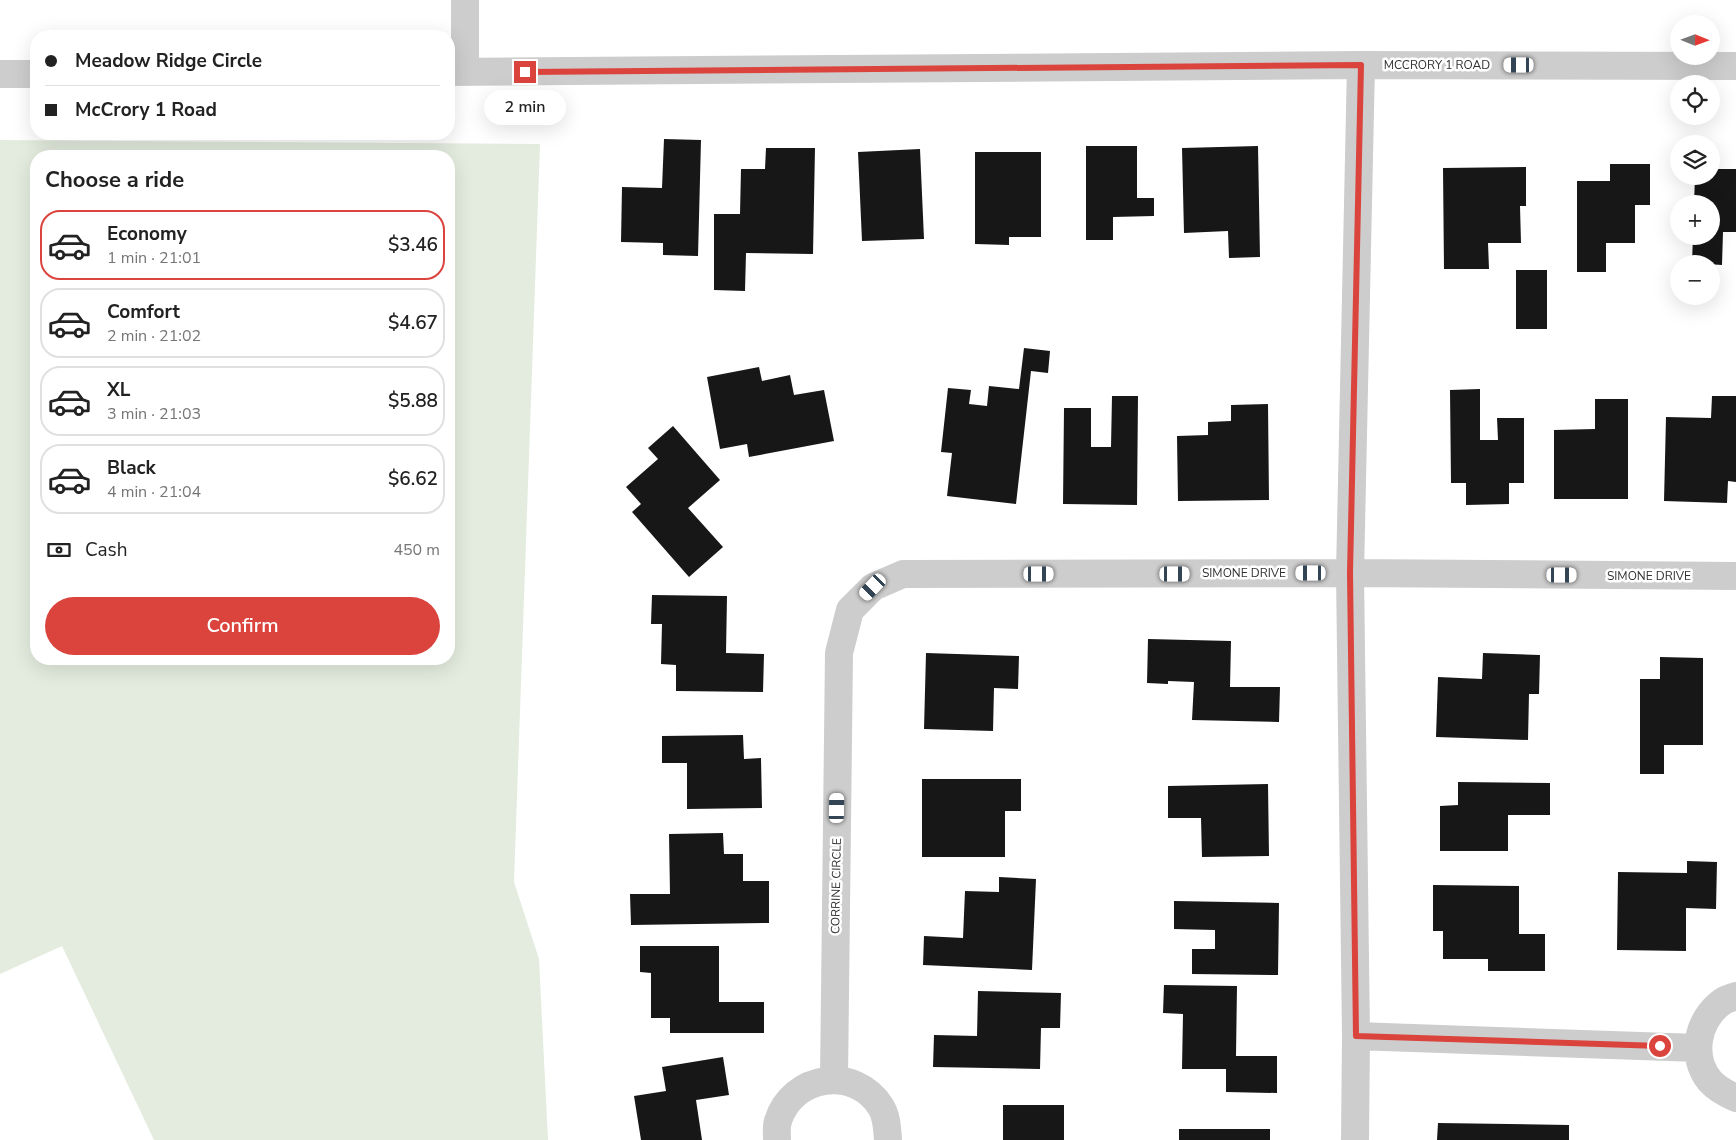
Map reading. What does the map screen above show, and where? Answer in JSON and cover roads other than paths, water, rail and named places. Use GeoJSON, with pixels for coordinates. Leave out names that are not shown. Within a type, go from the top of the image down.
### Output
{"type":"FeatureCollection","features":[{"type":"Feature","properties":{"kind":"street"},"geometry":{"type":"LineString","coordinates":[[457,72],[465,0]]}},
{"type":"Feature","properties":{"kind":"street"},"geometry":{"type":"LineString","coordinates":[[1355,1140],[1356,1036],[1350,573],[1361,65]]}},
{"type":"Feature","properties":{"kind":"street","name":"MCCRORY 1 ROAD"},"geometry":{"type":"LineString","coordinates":[[457,72],[1361,65],[1736,66]]}},
{"type":"Feature","properties":{"kind":"street"},"geometry":{"type":"LineString","coordinates":[[0,74],[30,74]]}},
{"type":"Feature","properties":{"kind":"street","name":"SIMONE DRIVE"},"geometry":{"type":"LineString","coordinates":[[903,574],[1350,573],[1736,576]]}},
{"type":"Feature","properties":{"kind":"street","name":"CORRINE CIRCLE"},"geometry":{"type":"LineString","coordinates":[[834,1079],[839,653],[850,610],[873,587],[903,574]]}},
{"type":"Feature","properties":{"kind":"street"},"geometry":{"type":"LineString","coordinates":[[1736,996],[1722,1001],[1709,1014],[1700,1030],[1698,1048],[1701,1066],[1710,1082],[1723,1093],[1736,1098]]}},
{"type":"Feature","properties":{"kind":"street"},"geometry":{"type":"LineString","coordinates":[[1356,1036],[1698,1048]]}},
{"type":"Feature","properties":{"kind":"street"},"geometry":{"type":"LineString","coordinates":[[776,1140],[777,1122],[785,1105],[798,1090],[815,1082],[834,1079],[853,1083],[869,1093],[881,1107],[887,1124],[888,1140]]}}]}
